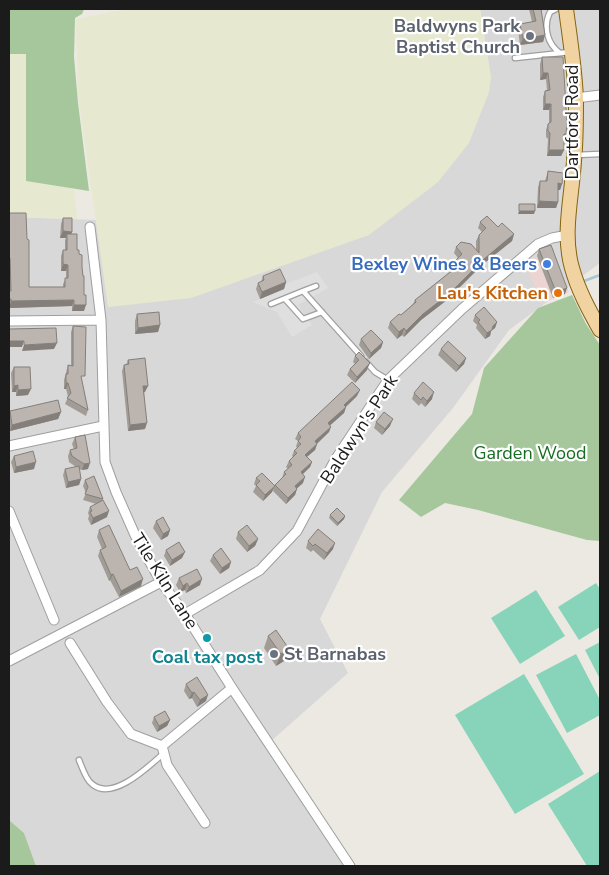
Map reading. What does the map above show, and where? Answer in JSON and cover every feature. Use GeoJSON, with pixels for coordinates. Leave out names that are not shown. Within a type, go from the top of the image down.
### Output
{"type":"FeatureCollection","features":[{"type":"Feature","properties":{"kind":"main road","name":"Dartford Road"},"geometry":{"type":"LineString","coordinates":[[566,9],[566,53],[576,98],[568,235],[571,266],[586,305],[600,330]]}},
{"type":"Feature","properties":{"kind":"street"},"geometry":{"type":"LineString","coordinates":[[576,98],[600,95]]}},
{"type":"Feature","properties":{"kind":"street","name":"Tile Kiln Lane"},"geometry":{"type":"LineString","coordinates":[[90,227],[101,320],[105,462],[116,492],[135,535],[161,582],[185,614],[347,862]]}},
{"type":"Feature","properties":{"kind":"street","name":"Baldwyn's Park"},"geometry":{"type":"LineString","coordinates":[[185,614],[260,570],[297,531],[335,460],[388,380],[462,309],[538,244],[552,238],[568,235]]}},
{"type":"Feature","properties":{"kind":"street"},"geometry":{"type":"LineString","coordinates":[[9,321],[101,320]]}},
{"type":"Feature","properties":{"kind":"street"},"geometry":{"type":"LineString","coordinates":[[9,446],[103,426]]}},
{"type":"Feature","properties":{"kind":"street"},"geometry":{"type":"LineString","coordinates":[[9,511],[54,620]]}},
{"type":"Feature","properties":{"kind":"street"},"geometry":{"type":"LineString","coordinates":[[9,661],[161,582]]}},
{"type":"Feature","properties":{"kind":"street"},"geometry":{"type":"LineString","coordinates":[[70,643],[107,702],[131,734],[163,750],[167,765],[205,823]]}},
{"type":"Feature","properties":{"kind":"street"},"geometry":{"type":"LineString","coordinates":[[163,750],[232,688]]}},
{"type":"Feature","properties":{"kind":"street"},"geometry":{"type":"LineString","coordinates":[[338,866],[347,862]]}},
{"type":"Feature","properties":{"kind":"lane"},"geometry":{"type":"LineString","coordinates":[[556,9],[549,14],[547,24],[551,44],[566,53]]}},
{"type":"Feature","properties":{"kind":"lane"},"geometry":{"type":"LineString","coordinates":[[515,58],[566,53]]}},
{"type":"Feature","properties":{"kind":"lane"},"geometry":{"type":"LineString","coordinates":[[574,155],[600,154]]}},
{"type":"Feature","properties":{"kind":"lane"},"geometry":{"type":"LineString","coordinates":[[272,304],[316,286]]}},
{"type":"Feature","properties":{"kind":"lane"},"geometry":{"type":"LineString","coordinates":[[303,291],[375,372],[388,380]]}},
{"type":"Feature","properties":{"kind":"lane"},"geometry":{"type":"LineString","coordinates":[[285,299],[304,319],[322,312]]}},
{"type":"Feature","properties":{"kind":"lane"},"geometry":{"type":"LineString","coordinates":[[79,760],[92,784],[101,788],[122,786],[163,750]]}},
{"type":"Feature","properties":{"kind":"shaded area"},"geometry":{"type":"Polygon","coordinates":[[[480,9],[600,9],[600,263],[509,330],[453,408],[382,492],[320,619],[348,673],[270,742],[353,866],[36,866],[24,833],[9,820],[9,217],[96,220],[109,306],[491,78],[480,9]]]}},
{"type":"Feature","properties":{"kind":"shaded area"},"geometry":{"type":"Polygon","coordinates":[[[552,247],[569,292],[542,303],[525,264],[552,247]]]}},
{"type":"Feature","properties":{"kind":"shaded area"},"geometry":{"type":"Polygon","coordinates":[[[317,272],[328,288],[298,305],[312,325],[292,337],[277,312],[253,302],[284,289],[283,285],[317,272]]]}},
{"type":"Feature","properties":{"kind":"green space"},"geometry":{"type":"Polygon","coordinates":[[[9,9],[84,9],[82,14],[75,18],[74,57],[89,191],[26,181],[26,54],[9,54],[9,9]]]}},
{"type":"Feature","properties":{"kind":"green space"},"geometry":{"type":"Polygon","coordinates":[[[127,9],[480,9],[491,78],[489,92],[469,143],[438,182],[369,235],[191,298],[108,307],[78,94],[76,19],[127,9]]]}},
{"type":"Feature","properties":{"kind":"green space"},"geometry":{"type":"Polygon","coordinates":[[[9,54],[26,54],[26,181],[74,189],[77,219],[9,217],[9,54]]]}},
{"type":"Feature","properties":{"kind":"green space","name":"Garden Wood"},"geometry":{"type":"Polygon","coordinates":[[[572,295],[586,324],[600,345],[600,541],[587,540],[478,510],[445,503],[421,517],[399,500],[472,414],[484,368],[538,308],[572,295]]]}},
{"type":"Feature","properties":{"kind":"green space"},"geometry":{"type":"Polygon","coordinates":[[[596,583],[600,589],[600,627],[579,640],[558,607],[596,583]]]}},
{"type":"Feature","properties":{"kind":"green space"},"geometry":{"type":"Polygon","coordinates":[[[536,590],[565,636],[520,664],[491,618],[536,590]]]}},
{"type":"Feature","properties":{"kind":"green space"},"geometry":{"type":"Polygon","coordinates":[[[600,642],[600,679],[585,650],[600,642]]]}},
{"type":"Feature","properties":{"kind":"green space"},"geometry":{"type":"Polygon","coordinates":[[[576,654],[600,700],[600,715],[567,733],[536,675],[576,654]]]}},
{"type":"Feature","properties":{"kind":"green space"},"geometry":{"type":"Polygon","coordinates":[[[524,674],[584,774],[515,814],[455,715],[524,674]]]}},
{"type":"Feature","properties":{"kind":"green space"},"geometry":{"type":"Polygon","coordinates":[[[600,771],[600,866],[587,866],[548,804],[600,771]]]}},
{"type":"Feature","properties":{"kind":"green space"},"geometry":{"type":"Polygon","coordinates":[[[9,820],[24,833],[36,866],[9,866],[9,820]]]}},
{"type":"Feature","properties":{"kind":"building"},"geometry":{"type":"Polygon","coordinates":[[[533,9],[541,9],[545,35],[523,39],[520,24],[536,21],[533,9]]]}},
{"type":"Feature","properties":{"kind":"building"},"geometry":{"type":"Polygon","coordinates":[[[542,57],[563,57],[567,124],[566,134],[564,134],[564,150],[549,150],[550,133],[548,131],[548,124],[551,122],[551,104],[545,104],[545,91],[550,90],[548,73],[543,73],[542,57]]]}},
{"type":"Feature","properties":{"kind":"building"},"geometry":{"type":"Polygon","coordinates":[[[548,171],[563,173],[562,184],[558,183],[558,202],[539,201],[540,181],[547,181],[548,171]]]}},
{"type":"Feature","properties":{"kind":"building"},"geometry":{"type":"Polygon","coordinates":[[[519,204],[535,204],[535,211],[519,211],[519,204]]]}},
{"type":"Feature","properties":{"kind":"building"},"geometry":{"type":"Polygon","coordinates":[[[9,213],[26,213],[27,239],[29,240],[29,287],[65,287],[65,278],[68,278],[68,265],[63,264],[63,250],[67,250],[67,234],[77,234],[77,250],[82,255],[86,305],[74,305],[74,300],[11,301],[9,299],[9,291],[11,291],[9,213]]]}},
{"type":"Feature","properties":{"kind":"building"},"geometry":{"type":"Polygon","coordinates":[[[487,216],[498,227],[502,223],[514,234],[406,331],[404,328],[399,332],[390,322],[399,314],[401,315],[416,302],[415,300],[454,269],[452,267],[455,261],[462,254],[456,247],[461,242],[471,244],[479,253],[479,235],[486,228],[480,222],[487,216]]]}},
{"type":"Feature","properties":{"kind":"building"},"geometry":{"type":"Polygon","coordinates":[[[63,218],[72,218],[72,232],[63,231],[63,218]]]}},
{"type":"Feature","properties":{"kind":"building"},"geometry":{"type":"Polygon","coordinates":[[[551,245],[567,288],[556,292],[539,249],[551,245]]]}},
{"type":"Feature","properties":{"kind":"building"},"geometry":{"type":"Polygon","coordinates":[[[280,269],[286,282],[262,292],[258,283],[264,280],[263,276],[280,269]]]}},
{"type":"Feature","properties":{"kind":"building"},"geometry":{"type":"Polygon","coordinates":[[[484,307],[497,322],[492,330],[487,333],[475,315],[484,307]]]}},
{"type":"Feature","properties":{"kind":"building"},"geometry":{"type":"Polygon","coordinates":[[[159,312],[160,325],[138,328],[137,314],[159,312]]]}},
{"type":"Feature","properties":{"kind":"building"},"geometry":{"type":"Polygon","coordinates":[[[73,326],[86,327],[85,376],[81,376],[88,410],[67,398],[71,393],[68,383],[66,383],[66,374],[68,374],[68,365],[73,366],[73,326]]]}},
{"type":"Feature","properties":{"kind":"building"},"geometry":{"type":"Polygon","coordinates":[[[56,328],[57,343],[24,345],[24,341],[9,341],[9,329],[56,328]]]}},
{"type":"Feature","properties":{"kind":"building"},"geometry":{"type":"Polygon","coordinates":[[[371,330],[383,342],[371,353],[361,339],[371,330]]]}},
{"type":"Feature","properties":{"kind":"building"},"geometry":{"type":"Polygon","coordinates":[[[448,341],[466,358],[459,366],[441,349],[448,341]]]}},
{"type":"Feature","properties":{"kind":"building"},"geometry":{"type":"Polygon","coordinates":[[[359,352],[370,363],[357,377],[350,369],[359,360],[355,356],[359,352]]]}},
{"type":"Feature","properties":{"kind":"building"},"geometry":{"type":"Polygon","coordinates":[[[145,358],[148,386],[143,386],[147,423],[130,425],[124,365],[129,364],[128,360],[145,358]]]}},
{"type":"Feature","properties":{"kind":"building"},"geometry":{"type":"Polygon","coordinates":[[[14,367],[30,367],[31,389],[18,390],[18,385],[14,386],[14,367]]]}},
{"type":"Feature","properties":{"kind":"building"},"geometry":{"type":"Polygon","coordinates":[[[352,382],[360,390],[344,405],[346,407],[328,423],[331,427],[315,441],[317,444],[305,455],[312,462],[301,472],[305,477],[295,486],[297,489],[288,498],[275,485],[286,474],[284,472],[292,465],[289,461],[297,453],[294,451],[301,444],[298,441],[301,437],[298,433],[352,382]]]}},
{"type":"Feature","properties":{"kind":"building"},"geometry":{"type":"Polygon","coordinates":[[[423,382],[434,392],[427,401],[423,397],[421,400],[414,393],[423,382]]]}},
{"type":"Feature","properties":{"kind":"building"},"geometry":{"type":"Polygon","coordinates":[[[58,400],[61,412],[12,425],[10,411],[58,400]]]}},
{"type":"Feature","properties":{"kind":"building"},"geometry":{"type":"Polygon","coordinates":[[[384,412],[393,419],[385,429],[376,422],[384,412]]]}},
{"type":"Feature","properties":{"kind":"building"},"geometry":{"type":"Polygon","coordinates":[[[85,435],[90,463],[84,464],[72,456],[70,450],[77,448],[75,437],[85,435]]]}},
{"type":"Feature","properties":{"kind":"building"},"geometry":{"type":"Polygon","coordinates":[[[33,451],[36,462],[16,467],[14,456],[33,451]]]}},
{"type":"Feature","properties":{"kind":"building"},"geometry":{"type":"Polygon","coordinates":[[[79,466],[81,479],[68,482],[65,469],[79,466]]]}},
{"type":"Feature","properties":{"kind":"building"},"geometry":{"type":"Polygon","coordinates":[[[262,473],[275,486],[265,495],[256,485],[260,481],[256,478],[262,473]]]}},
{"type":"Feature","properties":{"kind":"building"},"geometry":{"type":"Polygon","coordinates":[[[94,476],[103,499],[85,494],[88,487],[85,480],[94,476]]]}},
{"type":"Feature","properties":{"kind":"building"},"geometry":{"type":"Polygon","coordinates":[[[103,500],[109,511],[93,518],[90,507],[103,500]]]}},
{"type":"Feature","properties":{"kind":"building"},"geometry":{"type":"Polygon","coordinates":[[[337,508],[345,516],[338,523],[330,515],[337,508]]]}},
{"type":"Feature","properties":{"kind":"building"},"geometry":{"type":"Polygon","coordinates":[[[163,517],[170,530],[163,534],[156,521],[163,517]]]}},
{"type":"Feature","properties":{"kind":"building"},"geometry":{"type":"Polygon","coordinates":[[[109,525],[130,570],[137,567],[143,579],[121,591],[113,574],[111,575],[100,550],[106,547],[99,530],[109,525]]]}},
{"type":"Feature","properties":{"kind":"building"},"geometry":{"type":"Polygon","coordinates":[[[247,525],[258,539],[249,546],[238,532],[247,525]]]}},
{"type":"Feature","properties":{"kind":"building"},"geometry":{"type":"Polygon","coordinates":[[[318,529],[335,543],[327,553],[315,544],[313,546],[308,541],[318,529]]]}},
{"type":"Feature","properties":{"kind":"building"},"geometry":{"type":"Polygon","coordinates":[[[179,542],[185,552],[172,560],[166,550],[179,542]]]}},
{"type":"Feature","properties":{"kind":"building"},"geometry":{"type":"Polygon","coordinates":[[[221,548],[231,562],[222,568],[213,555],[221,548]]]}},
{"type":"Feature","properties":{"kind":"building"},"geometry":{"type":"Polygon","coordinates":[[[197,569],[202,579],[189,587],[187,583],[183,586],[179,578],[197,569]]]}},
{"type":"Feature","properties":{"kind":"building"},"geometry":{"type":"Polygon","coordinates":[[[276,630],[289,649],[281,654],[268,636],[276,630]]]}},
{"type":"Feature","properties":{"kind":"building"},"geometry":{"type":"Polygon","coordinates":[[[197,677],[208,695],[200,700],[186,684],[197,677]]]}},
{"type":"Feature","properties":{"kind":"building"},"geometry":{"type":"Polygon","coordinates":[[[165,711],[170,720],[159,726],[154,717],[165,711]]]}},
{"type":"Feature","properties":{"kind":"waterway"},"geometry":{"type":"LineString","coordinates":[[584,281],[600,275]]}},
{"type":"Feature","properties":{"kind":"place","name":"Baldwyns Park Baptist Church"},"geometry":{"type":"Point","coordinates":[530,36]}},
{"type":"Feature","properties":{"kind":"place","name":"Bexley Wines & Beers"},"geometry":{"type":"Point","coordinates":[547,264]}},
{"type":"Feature","properties":{"kind":"place","name":"Lau's Kitchen"},"geometry":{"type":"Point","coordinates":[558,293]}},
{"type":"Feature","properties":{"kind":"place","name":"Coal tax post"},"geometry":{"type":"Point","coordinates":[207,638]}},
{"type":"Feature","properties":{"kind":"place","name":"St Barnabas"},"geometry":{"type":"Point","coordinates":[274,654]}}]}
